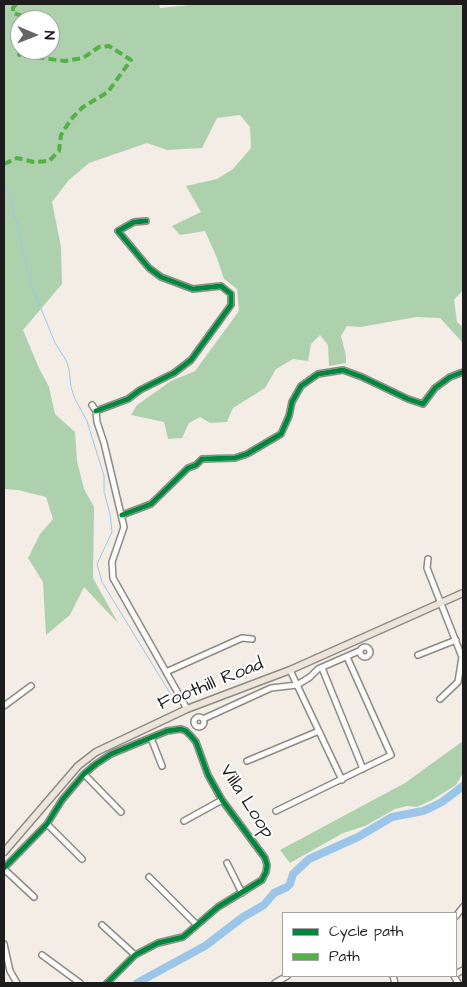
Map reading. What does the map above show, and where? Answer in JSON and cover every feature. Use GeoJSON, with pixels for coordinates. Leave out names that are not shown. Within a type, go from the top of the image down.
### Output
{"type":"FeatureCollection","features":[{"type":"Feature","properties":{"kind":"main road","name":"Foothill Road"},"geometry":{"type":"LineString","coordinates":[[4,852],[78,766],[96,752],[187,710],[290,670],[463,593]]}},
{"type":"Feature","properties":{"kind":"street"},"geometry":{"type":"LineString","coordinates":[[96,411],[128,399],[140,390],[174,373],[191,360],[231,305],[231,294],[221,286],[193,289],[161,277],[149,268],[118,231],[134,222],[146,221]]}},
{"type":"Feature","properties":{"kind":"street"},"geometry":{"type":"LineString","coordinates":[[122,515],[151,504],[188,468],[196,465],[202,459],[235,458],[247,454],[281,434],[289,416],[292,402],[301,386],[318,374],[343,370],[423,404],[435,388],[450,377],[463,372]]}},
{"type":"Feature","properties":{"kind":"street"},"geometry":{"type":"LineString","coordinates":[[92,405],[96,411],[97,422],[124,527],[112,562],[112,578],[187,710]]}},
{"type":"Feature","properties":{"kind":"street"},"geometry":{"type":"LineString","coordinates":[[428,559],[427,568],[462,657],[458,682],[440,699]]}},
{"type":"Feature","properties":{"kind":"street"},"geometry":{"type":"LineString","coordinates":[[166,672],[242,638],[252,639]]}},
{"type":"Feature","properties":{"kind":"street"},"geometry":{"type":"LineString","coordinates":[[418,655],[456,640]]}},
{"type":"Feature","properties":{"kind":"street"},"geometry":{"type":"LineString","coordinates":[[203,719],[271,688],[297,685],[322,668],[359,651]]}},
{"type":"Feature","properties":{"kind":"street"},"geometry":{"type":"LineString","coordinates":[[276,811],[390,755],[347,657]]}},
{"type":"Feature","properties":{"kind":"street"},"geometry":{"type":"LineString","coordinates":[[322,668],[363,769]]}},
{"type":"Feature","properties":{"kind":"street"},"geometry":{"type":"LineString","coordinates":[[290,670],[342,780]]}},
{"type":"Feature","properties":{"kind":"street"},"geometry":{"type":"LineString","coordinates":[[4,706],[31,686]]}},
{"type":"Feature","properties":{"kind":"street","name":"Villa Loop"},"geometry":{"type":"LineString","coordinates":[[4,868],[47,824],[62,800],[84,774],[111,754],[176,729],[186,731],[196,742],[208,775],[222,800],[265,858],[266,872],[262,880],[218,907],[183,937],[158,943],[134,955],[107,983]]}},
{"type":"Feature","properties":{"kind":"street"},"geometry":{"type":"LineString","coordinates":[[247,761],[319,731]]}},
{"type":"Feature","properties":{"kind":"street"},"geometry":{"type":"LineString","coordinates":[[151,738],[162,766]]}},
{"type":"Feature","properties":{"kind":"street"},"geometry":{"type":"LineString","coordinates":[[84,774],[121,812]]}},
{"type":"Feature","properties":{"kind":"street"},"geometry":{"type":"LineString","coordinates":[[184,821],[222,800]]}},
{"type":"Feature","properties":{"kind":"street"},"geometry":{"type":"LineString","coordinates":[[47,824],[82,860]]}},
{"type":"Feature","properties":{"kind":"street"},"geometry":{"type":"LineString","coordinates":[[227,863],[242,892]]}},
{"type":"Feature","properties":{"kind":"street"},"geometry":{"type":"LineString","coordinates":[[4,868],[34,897]]}},
{"type":"Feature","properties":{"kind":"street"},"geometry":{"type":"LineString","coordinates":[[149,877],[197,925]]}},
{"type":"Feature","properties":{"kind":"street"},"geometry":{"type":"LineString","coordinates":[[102,925],[134,955]]}},
{"type":"Feature","properties":{"kind":"street"},"geometry":{"type":"LineString","coordinates":[[4,944],[10,971],[17,983]]}},
{"type":"Feature","properties":{"kind":"street"},"geometry":{"type":"LineString","coordinates":[[42,955],[80,983]]}},
{"type":"Feature","properties":{"kind":"street"},"geometry":{"type":"LineString","coordinates":[[275,983],[286,977]]}},
{"type":"Feature","properties":{"kind":"green space"},"geometry":{"type":"Polygon","coordinates":[[[4,4],[159,4],[160,8],[190,4],[463,4],[463,290],[454,300],[457,322],[463,327],[462,342],[440,318],[416,317],[361,327],[347,326],[341,336],[346,363],[329,366],[328,345],[320,335],[311,344],[308,361],[293,359],[276,369],[265,388],[233,408],[227,422],[210,423],[200,417],[189,423],[182,438],[168,439],[164,422],[131,415],[137,405],[171,381],[195,371],[239,311],[237,289],[224,279],[205,231],[180,235],[172,226],[201,212],[186,186],[217,179],[233,169],[251,148],[250,127],[240,115],[217,118],[202,148],[167,150],[147,143],[89,163],[68,181],[52,202],[61,247],[62,284],[23,330],[49,387],[55,414],[75,432],[77,461],[84,489],[94,507],[93,578],[118,623],[84,587],[70,615],[46,635],[43,582],[28,558],[40,534],[53,519],[46,497],[18,490],[4,489],[4,4]]]}},
{"type":"Feature","properties":{"kind":"green space"},"geometry":{"type":"Polygon","coordinates":[[[463,741],[463,773],[456,785],[432,800],[417,807],[407,806],[395,809],[365,826],[343,833],[290,863],[280,850],[405,783],[463,741]]]}},
{"type":"Feature","properties":{"kind":"waterway"},"geometry":{"type":"LineString","coordinates":[[4,186],[11,199],[31,284],[55,343],[66,360],[71,387],[87,421],[104,476],[104,492],[110,514],[112,532],[97,564],[102,582],[176,703]]}},
{"type":"Feature","properties":{"kind":"waterway"},"geometry":{"type":"LineString","coordinates":[[137,983],[205,946],[243,917],[264,905],[274,893],[290,884],[293,874],[309,859],[358,837],[392,817],[430,808],[442,802],[463,786]]}},
{"type":"Feature","properties":{"kind":"marked path"},"geometry":{"type":"LineString","coordinates":[[13,10],[16,4]]}},
{"type":"Feature","properties":{"kind":"marked path"},"geometry":{"type":"LineString","coordinates":[[4,164],[17,158],[34,162],[49,161],[59,151],[61,135],[71,119],[83,107],[108,92],[131,60],[109,46],[99,47],[83,58],[65,61],[57,60]]}},
{"type":"Feature","properties":{"kind":"cycle path"},"geometry":{"type":"LineString","coordinates":[[96,411],[128,399],[140,390],[174,373],[191,360],[231,305],[231,294],[221,286],[193,289],[161,277],[149,268],[118,231],[134,222],[146,221]]}},
{"type":"Feature","properties":{"kind":"cycle path"},"geometry":{"type":"LineString","coordinates":[[122,515],[151,504],[188,468],[196,465],[202,459],[235,458],[247,454],[281,434],[289,416],[292,402],[301,386],[318,374],[343,370],[423,404],[435,388],[450,377],[463,372]]}},
{"type":"Feature","properties":{"kind":"cycle path"},"geometry":{"type":"LineString","coordinates":[[4,868],[47,824],[62,800],[84,774],[96,764],[111,754],[167,731],[181,729],[191,736],[196,742],[208,775],[222,800],[265,858],[266,872],[262,880],[218,907],[183,937],[158,943],[135,955],[107,983]]}}]}
